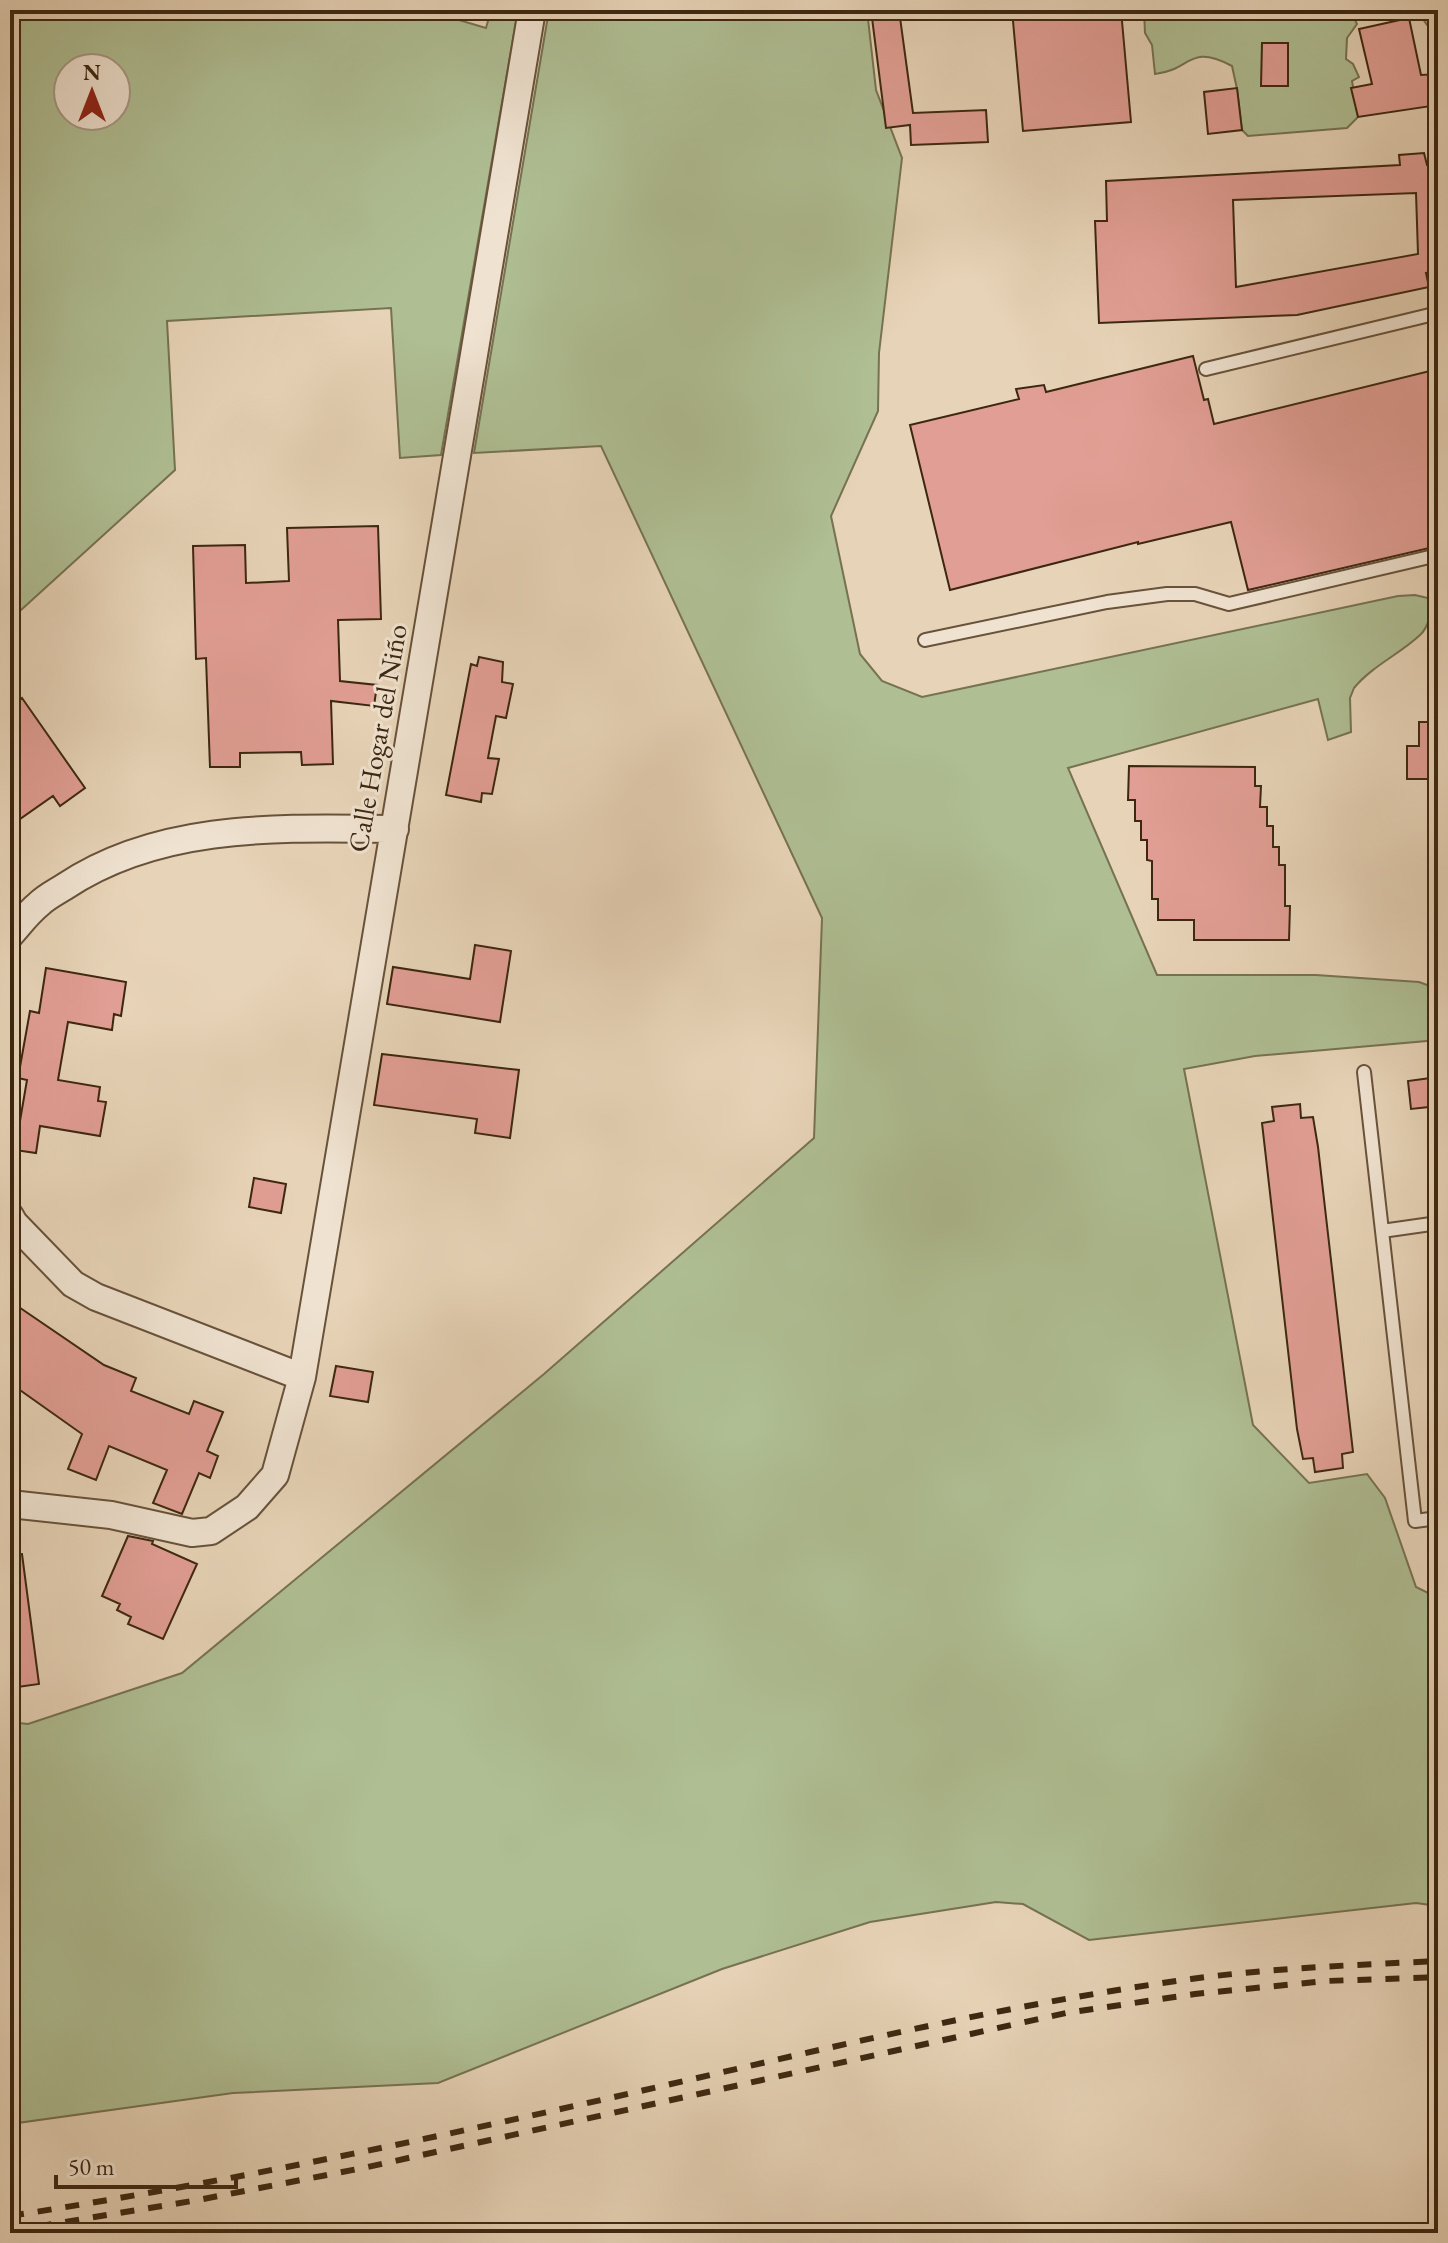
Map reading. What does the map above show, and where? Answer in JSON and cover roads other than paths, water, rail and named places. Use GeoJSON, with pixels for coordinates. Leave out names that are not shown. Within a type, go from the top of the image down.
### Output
{"type":"FeatureCollection","features":[{"type":"Feature","properties":{"kind":"street","name":"Calle Hogar del Niño"},"geometry":{"type":"LineString","coordinates":[[10,1504],[111,1515],[192,1533],[211,1531],[247,1507],[275,1475],[302,1377],[532,10]]}},
{"type":"Feature","properties":{"kind":"street"},"geometry":{"type":"LineString","coordinates":[[10,935],[39,903],[89,870],[128,854],[182,839],[239,831],[395,829]]}},
{"type":"Feature","properties":{"kind":"street"},"geometry":{"type":"LineString","coordinates":[[10,1216],[73,1284],[96,1297],[302,1377]]}},
{"type":"Feature","properties":{"kind":"lane"},"geometry":{"type":"LineString","coordinates":[[1206,369],[1438,313]]}},
{"type":"Feature","properties":{"kind":"lane"},"geometry":{"type":"LineString","coordinates":[[925,640],[1107,602],[1167,594],[1195,594],[1229,604],[1438,555]]}},
{"type":"Feature","properties":{"kind":"lane"},"geometry":{"type":"LineString","coordinates":[[1364,1072],[1415,1521],[1438,1518]]}},
{"type":"Feature","properties":{"kind":"lane"},"geometry":{"type":"LineString","coordinates":[[1382,1231],[1438,1223]]}},
{"type":"Feature","properties":{"kind":"railway"},"geometry":{"type":"LineString","coordinates":[[10,2216],[226,2179],[369,2150],[1038,2004],[1221,1975],[1438,1961]]}},
{"type":"Feature","properties":{"kind":"railway"},"geometry":{"type":"LineString","coordinates":[[10,2231],[198,2200],[363,2168],[1066,2013],[1195,1994],[1326,1981],[1438,1977]]}}]}
